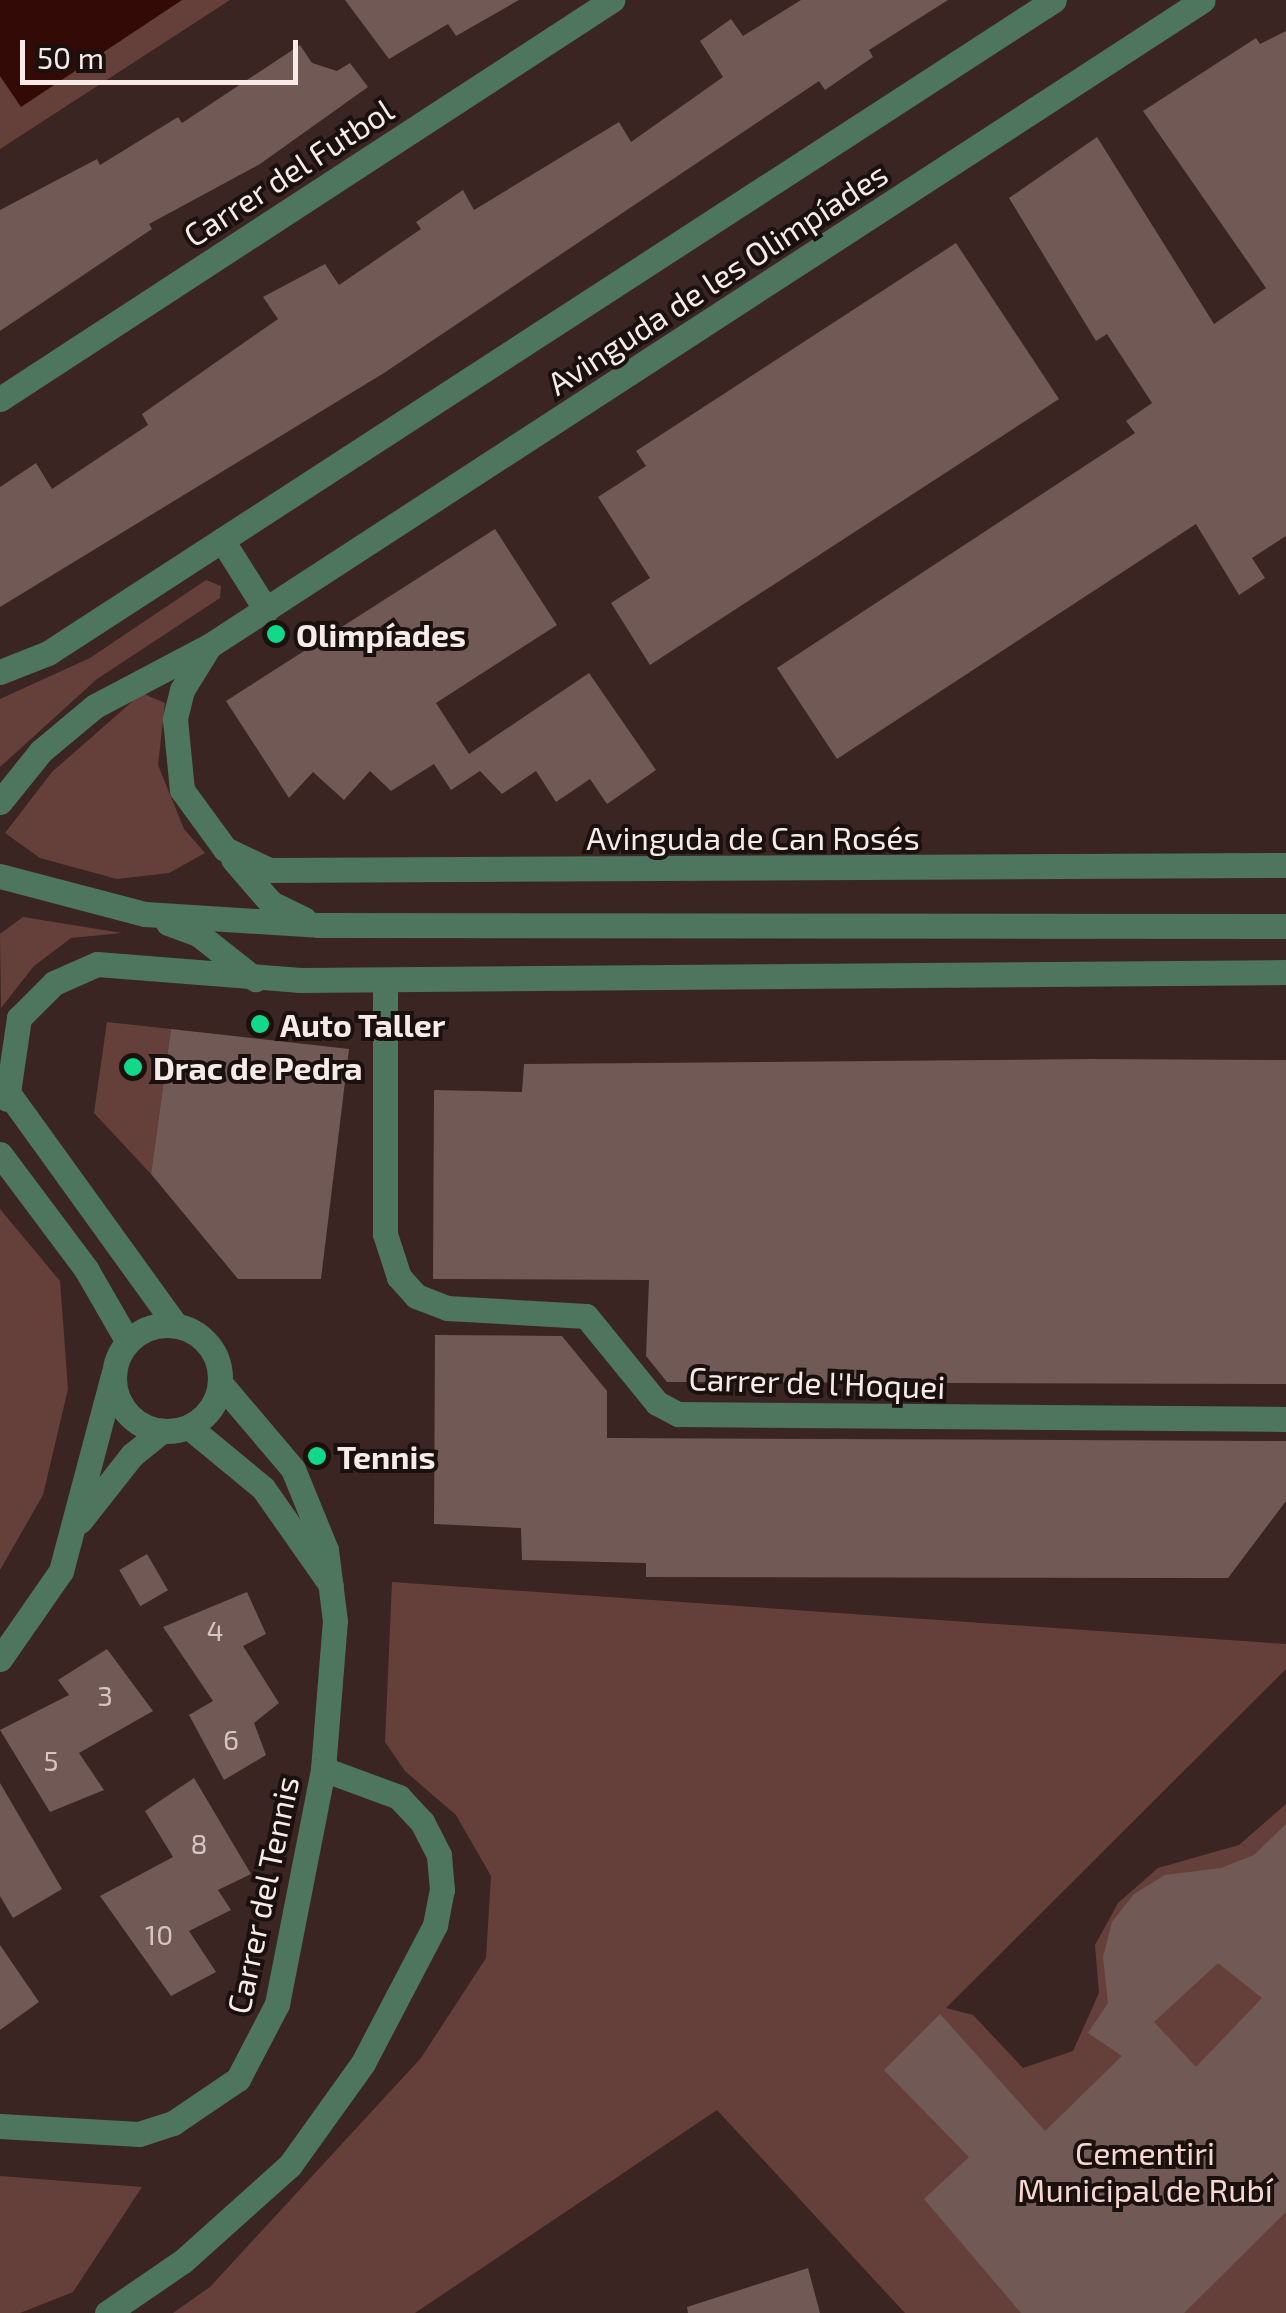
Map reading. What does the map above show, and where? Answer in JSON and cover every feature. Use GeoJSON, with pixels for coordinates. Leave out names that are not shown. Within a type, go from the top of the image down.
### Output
{"type":"FeatureCollection","features":[{"type":"Feature","properties":{"kind":"street","name":"Carrer del Futbol"},"geometry":{"type":"LineString","coordinates":[[0,398],[612,0]]}},
{"type":"Feature","properties":{"kind":"street","name":"Avinguda de les Olimpíades"},"geometry":{"type":"LineString","coordinates":[[0,672],[48,653],[1054,0]]}},
{"type":"Feature","properties":{"kind":"street","name":"Avinguda de les Olimpíades"},"geometry":{"type":"LineString","coordinates":[[0,802],[41,751],[95,706],[266,610],[1203,0]]}},
{"type":"Feature","properties":{"kind":"street"},"geometry":{"type":"LineString","coordinates":[[222,540],[266,610]]}},
{"type":"Feature","properties":{"kind":"street","name":"Avinguda de Can Rosés"},"geometry":{"type":"LineString","coordinates":[[208,646],[182,690],[173,735],[182,790],[271,904],[318,925]]}},
{"type":"Feature","properties":{"kind":"street","name":"Avinguda de Can Rosés"},"geometry":{"type":"LineString","coordinates":[[225,849],[269,870],[1286,865]]}},
{"type":"Feature","properties":{"kind":"street","name":"Avinguda de Can Rosés"},"geometry":{"type":"LineString","coordinates":[[0,876],[145,914],[198,934],[255,979]]}},
{"type":"Feature","properties":{"kind":"street","name":"Avinguda de Can Rosés"},"geometry":{"type":"LineString","coordinates":[[145,914],[318,925],[1286,926]]}},
{"type":"Feature","properties":{"kind":"street"},"geometry":{"type":"LineString","coordinates":[[3,1090],[19,1018],[54,982],[97,964],[255,979],[385,980],[1286,972]]}},
{"type":"Feature","properties":{"kind":"street","name":"Carrer de l'Hoquei"},"geometry":{"type":"LineString","coordinates":[[385,980],[385,1234],[399,1278],[416,1296],[447,1308],[586,1316],[657,1403],[678,1414],[1286,1419]]}},
{"type":"Feature","properties":{"kind":"street","name":"Carrer del Tennis"},"geometry":{"type":"LineString","coordinates":[[0,2126],[140,2134],[203,2108],[238,2079],[278,2004],[323,1769],[336,1662],[326,1550],[287,1457],[220,1383],[204,1340],[176,1326],[3,1090]]}},
{"type":"Feature","properties":{"kind":"street"},"geometry":{"type":"LineString","coordinates":[[0,1154],[86,1270],[128,1342]]}},
{"type":"Feature","properties":{"kind":"street"},"geometry":{"type":"LineString","coordinates":[[0,1659],[61,1571],[74,1529],[91,1440],[128,1342],[158,1326],[176,1326]]}},
{"type":"Feature","properties":{"kind":"street"},"geometry":{"type":"LineString","coordinates":[[114,1371],[126,1411],[162,1431]]}},
{"type":"Feature","properties":{"kind":"street"},"geometry":{"type":"LineString","coordinates":[[74,1529],[100,1490],[162,1431],[188,1427],[210,1409],[220,1383]]}},
{"type":"Feature","properties":{"kind":"street"},"geometry":{"type":"LineString","coordinates":[[188,1427],[263,1488],[331,1585]]}},
{"type":"Feature","properties":{"kind":"street"},"geometry":{"type":"LineString","coordinates":[[107,2313],[182,2261],[290,2165],[363,2063],[435,1925],[442,1890],[439,1855],[422,1822],[398,1797],[323,1769]]}},
{"type":"Feature","properties":{"kind":"green space"},"geometry":{"type":"Polygon","coordinates":[[[0,0],[230,0],[0,149],[0,0]]]}},
{"type":"Feature","properties":{"kind":"green space"},"geometry":{"type":"Polygon","coordinates":[[[206,580],[221,586],[220,598],[97,679],[0,767],[0,699],[90,658],[206,580]]]}},
{"type":"Feature","properties":{"kind":"green space"},"geometry":{"type":"Polygon","coordinates":[[[142,693],[165,703],[158,765],[184,829],[205,853],[169,873],[117,879],[40,858],[5,833],[52,772],[142,693]]]}},
{"type":"Feature","properties":{"kind":"green space"},"geometry":{"type":"Polygon","coordinates":[[[23,917],[122,933],[71,938],[34,966],[1,1008],[0,934],[23,917]]]}},
{"type":"Feature","properties":{"kind":"green space","name":"Drac de Pedra"},"geometry":{"type":"Polygon","coordinates":[[[107,1022],[171,1029],[151,1174],[94,1113],[107,1022]]]}},
{"type":"Feature","properties":{"kind":"green space"},"geometry":{"type":"Polygon","coordinates":[[[0,1209],[60,1281],[68,1389],[43,1495],[0,1570],[0,1209]]]}},
{"type":"Feature","properties":{"kind":"green space"},"geometry":{"type":"Polygon","coordinates":[[[392,1582],[1286,1644],[1286,1669],[946,2008],[973,2015],[1023,2068],[1073,2051],[1099,1993],[1095,1945],[1118,1903],[1158,1868],[1239,1845],[1286,1804],[1286,2313],[905,2313],[717,2110],[415,2313],[173,2313],[210,2287],[421,2058],[486,1958],[491,1876],[456,1815],[405,1771],[385,1742],[392,1582]]]}},
{"type":"Feature","properties":{"kind":"green space"},"geometry":{"type":"Polygon","coordinates":[[[0,2176],[142,2187],[73,2292],[20,2313],[0,2313],[0,2176]]]}},
{"type":"Feature","properties":{"kind":"shaded area"},"geometry":{"type":"Polygon","coordinates":[[[0,0],[182,0],[21,107],[0,76],[0,0]]]}},
{"type":"Feature","properties":{"kind":"building"},"geometry":{"type":"Polygon","coordinates":[[[345,0],[519,0],[456,36],[448,24],[389,59],[345,0]]]}},
{"type":"Feature","properties":{"kind":"building"},"geometry":{"type":"Polygon","coordinates":[[[801,0],[948,0],[869,50],[873,57],[825,90],[819,81],[384,373],[0,607],[0,487],[36,463],[52,489],[148,425],[142,414],[278,319],[263,297],[325,264],[339,285],[421,229],[416,222],[463,190],[474,210],[619,122],[631,142],[723,77],[700,41],[731,19],[743,36],[801,0]]]}},
{"type":"Feature","properties":{"kind":"building"},"geometry":{"type":"Polygon","coordinates":[[[1286,31],[1286,536],[1252,558],[1265,578],[1239,595],[1196,524],[837,759],[777,668],[1135,433],[1126,421],[1152,403],[1107,334],[1096,341],[1009,198],[1097,137],[1214,324],[1266,288],[1143,111],[1256,38],[1260,44],[1286,31]]]}},
{"type":"Feature","properties":{"kind":"building"},"geometry":{"type":"Polygon","coordinates":[[[300,45],[312,63],[337,71],[350,63],[368,87],[260,164],[149,224],[152,229],[0,331],[0,210],[97,159],[100,165],[178,117],[182,123],[300,45]]]}},
{"type":"Feature","properties":{"kind":"building"},"geometry":{"type":"Polygon","coordinates":[[[956,243],[1059,399],[650,665],[611,603],[650,578],[598,497],[646,466],[636,451],[956,243]]]}},
{"type":"Feature","properties":{"kind":"building"},"geometry":{"type":"Polygon","coordinates":[[[495,529],[557,625],[436,703],[469,754],[589,673],[656,770],[607,804],[590,779],[556,802],[536,771],[502,794],[480,771],[451,790],[434,764],[391,791],[370,771],[344,800],[313,772],[289,798],[226,701],[495,529]]]}},
{"type":"Feature","properties":{"kind":"building"},"geometry":{"type":"Polygon","coordinates":[[[171,1029],[349,1049],[321,1279],[238,1279],[151,1174],[171,1029]]]}},
{"type":"Feature","properties":{"kind":"building"},"geometry":{"type":"Polygon","coordinates":[[[1286,1060],[1286,1384],[667,1382],[646,1356],[649,1280],[433,1279],[434,1090],[522,1092],[524,1064],[1286,1060]]]}},
{"type":"Feature","properties":{"kind":"building"},"geometry":{"type":"Polygon","coordinates":[[[435,1335],[562,1336],[607,1391],[607,1438],[1286,1441],[1286,1501],[1228,1578],[646,1577],[646,1563],[522,1560],[521,1528],[434,1524],[435,1335]]]}},
{"type":"Feature","properties":{"kind":"building"},"geometry":{"type":"Polygon","coordinates":[[[147,1554],[168,1590],[140,1606],[119,1570],[147,1554]]]}},
{"type":"Feature","properties":{"kind":"building"},"geometry":{"type":"Polygon","coordinates":[[[247,1592],[266,1634],[243,1646],[279,1703],[254,1723],[266,1755],[224,1780],[189,1715],[213,1701],[163,1627],[247,1592]]]}},
{"type":"Feature","properties":{"kind":"building"},"geometry":{"type":"Polygon","coordinates":[[[107,1649],[153,1711],[79,1753],[104,1790],[50,1812],[0,1730],[69,1695],[58,1680],[107,1649]]]}},
{"type":"Feature","properties":{"kind":"building"},"geometry":{"type":"Polygon","coordinates":[[[194,1778],[251,1874],[218,1890],[231,1910],[189,1931],[216,1972],[171,1996],[100,1896],[173,1857],[145,1811],[194,1778]]]}},
{"type":"Feature","properties":{"kind":"building"},"geometry":{"type":"Polygon","coordinates":[[[0,1783],[62,1889],[13,1918],[0,1896],[0,1783]]]}},
{"type":"Feature","properties":{"kind":"building","name":"Cementiri Municipal de Rubí"},"geometry":{"type":"Polygon","coordinates":[[[1286,1824],[1286,2212],[1184,2313],[1021,2313],[924,2199],[969,2157],[884,2070],[940,2014],[1045,2131],[1122,2056],[1088,2033],[1108,2003],[1103,1957],[1112,1922],[1134,1894],[1165,1875],[1221,1868],[1254,1855],[1286,1824]],[[1218,1963],[1154,2022],[1196,2067],[1262,1998],[1218,1963]]]}},
{"type":"Feature","properties":{"kind":"building"},"geometry":{"type":"Polygon","coordinates":[[[0,1945],[39,2002],[0,2030],[0,1945]]]}},
{"type":"Feature","properties":{"kind":"building"},"geometry":{"type":"Polygon","coordinates":[[[808,2268],[820,2313],[688,2313],[687,2307],[808,2268]]]}},
{"type":"Feature","properties":{"kind":"place","name":"Olimpíades"},"geometry":{"type":"Point","coordinates":[276,634]}},
{"type":"Feature","properties":{"kind":"place","name":"Auto Taller"},"geometry":{"type":"Point","coordinates":[260,1024]}},
{"type":"Feature","properties":{"kind":"place","name":"Drac de Pedra"},"geometry":{"type":"Point","coordinates":[133,1067]}},
{"type":"Feature","properties":{"kind":"place","name":"Tennis"},"geometry":{"type":"Point","coordinates":[317,1456]}}]}
